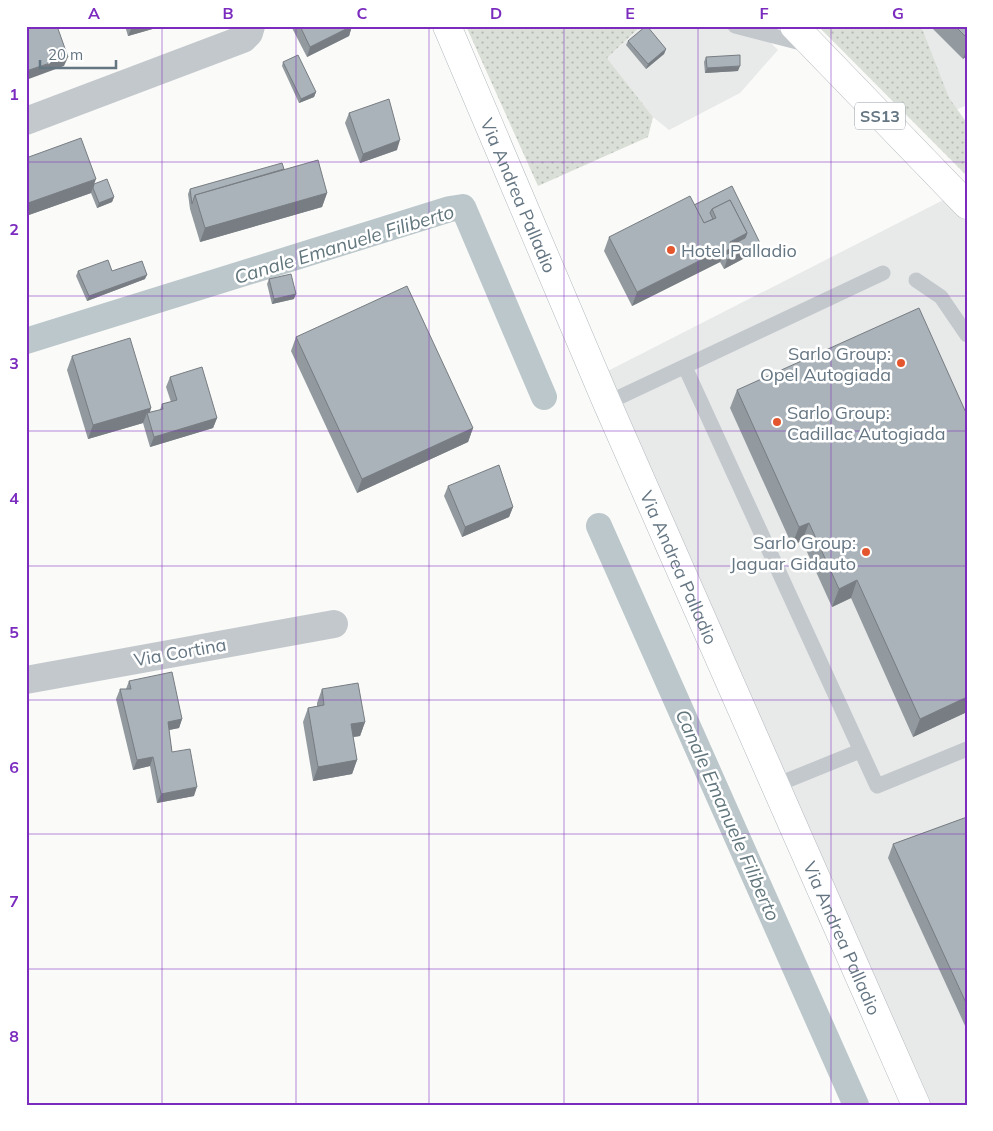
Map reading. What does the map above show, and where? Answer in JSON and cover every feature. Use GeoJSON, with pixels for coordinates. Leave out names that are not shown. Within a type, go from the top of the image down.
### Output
{"type":"FeatureCollection","features":[{"type":"Feature","properties":{"kind":"street"},"geometry":{"type":"LineString","coordinates":[[26,121],[242,39],[249,33],[251,26]]}},
{"type":"Feature","properties":{"kind":"street","name":"Via Andrea Palladio"},"geometry":{"type":"LineString","coordinates":[[447,26],[607,403],[916,1105]]}},
{"type":"Feature","properties":{"kind":"street","name":"SS13"},"geometry":{"type":"LineString","coordinates":[[794,26],[967,205]]}},
{"type":"Feature","properties":{"kind":"street","name":"Via Cortina"},"geometry":{"type":"LineString","coordinates":[[26,680],[334,624]]}},
{"type":"Feature","properties":{"kind":"lane"},"geometry":{"type":"LineString","coordinates":[[735,26],[813,46]]}},
{"type":"Feature","properties":{"kind":"lane"},"geometry":{"type":"LineString","coordinates":[[607,403],[883,273]]}},
{"type":"Feature","properties":{"kind":"lane"},"geometry":{"type":"LineString","coordinates":[[916,280],[941,297],[967,335]]}},
{"type":"Feature","properties":{"kind":"lane"},"geometry":{"type":"LineString","coordinates":[[685,367],[877,786],[967,749]]}},
{"type":"Feature","properties":{"kind":"lane"},"geometry":{"type":"LineString","coordinates":[[776,785],[860,751]]}},
{"type":"Feature","properties":{"kind":"shaded area"},"geometry":{"type":"Polygon","coordinates":[[[466,26],[636,26],[638,29],[607,58],[653,117],[648,137],[538,186],[466,26]]]}},
{"type":"Feature","properties":{"kind":"shaded area"},"geometry":{"type":"Polygon","coordinates":[[[636,26],[754,26],[778,50],[740,93],[669,130],[653,117],[607,58],[638,30],[636,26]]]}},
{"type":"Feature","properties":{"kind":"shaded area"},"geometry":{"type":"Polygon","coordinates":[[[818,26],[967,26],[967,105],[956,110],[818,26]]]}},
{"type":"Feature","properties":{"kind":"shaded area"},"geometry":{"type":"Polygon","coordinates":[[[818,26],[919,26],[923,31],[949,98],[967,123],[967,176],[818,26]]]}},
{"type":"Feature","properties":{"kind":"shaded area"},"geometry":{"type":"Polygon","coordinates":[[[955,194],[967,205],[967,1105],[916,1105],[596,377],[955,194]]]}},
{"type":"Feature","properties":{"kind":"building"},"geometry":{"type":"Polygon","coordinates":[[[26,26],[57,26],[68,57],[26,71],[26,26]]]}},
{"type":"Feature","properties":{"kind":"building"},"geometry":{"type":"Polygon","coordinates":[[[300,26],[352,26],[310,47],[300,26]]]}},
{"type":"Feature","properties":{"kind":"building"},"geometry":{"type":"Polygon","coordinates":[[[646,26],[666,49],[648,64],[628,41],[646,26]]]}},
{"type":"Feature","properties":{"kind":"building"},"geometry":{"type":"Polygon","coordinates":[[[955,26],[967,26],[967,38],[955,26]]]}},
{"type":"Feature","properties":{"kind":"building"},"geometry":{"type":"Polygon","coordinates":[[[298,55],[316,92],[301,99],[283,62],[298,55]]]}},
{"type":"Feature","properties":{"kind":"building"},"geometry":{"type":"Polygon","coordinates":[[[740,55],[740,66],[707,68],[706,57],[740,55]]]}},
{"type":"Feature","properties":{"kind":"building"},"geometry":{"type":"Polygon","coordinates":[[[389,99],[400,140],[363,154],[349,113],[389,99]]]}},
{"type":"Feature","properties":{"kind":"building"},"geometry":{"type":"Polygon","coordinates":[[[81,138],[96,179],[28,203],[26,197],[26,158],[81,138]]]}},
{"type":"Feature","properties":{"kind":"building"},"geometry":{"type":"Polygon","coordinates":[[[318,160],[327,193],[205,228],[195,195],[318,160]]]}},
{"type":"Feature","properties":{"kind":"building"},"geometry":{"type":"Polygon","coordinates":[[[282,163],[284,169],[195,195],[192,204],[190,189],[282,163]]]}},
{"type":"Feature","properties":{"kind":"building"},"geometry":{"type":"Polygon","coordinates":[[[107,179],[114,197],[99,203],[93,188],[94,184],[107,179]]]}},
{"type":"Feature","properties":{"kind":"building"},"geometry":{"type":"Polygon","coordinates":[[[732,186],[760,243],[727,260],[725,255],[732,252],[732,245],[745,238],[747,233],[730,200],[712,209],[710,213],[713,219],[704,223],[694,205],[732,186]]]}},
{"type":"Feature","properties":{"kind":"building"},"geometry":{"type":"Polygon","coordinates":[[[690,196],[704,223],[716,218],[712,209],[730,200],[747,233],[730,242],[733,247],[726,251],[725,248],[637,292],[609,237],[690,196]]]}},
{"type":"Feature","properties":{"kind":"building"},"geometry":{"type":"Polygon","coordinates":[[[108,260],[112,271],[142,261],[147,275],[89,296],[78,271],[108,260]]]}},
{"type":"Feature","properties":{"kind":"building"},"geometry":{"type":"Polygon","coordinates":[[[291,274],[296,294],[274,299],[269,279],[291,274]]]}},
{"type":"Feature","properties":{"kind":"building"},"geometry":{"type":"Polygon","coordinates":[[[407,286],[473,428],[362,479],[296,337],[407,286]]]}},
{"type":"Feature","properties":{"kind":"building"},"geometry":{"type":"Polygon","coordinates":[[[919,308],[967,415],[967,697],[920,719],[857,580],[839,589],[809,523],[799,527],[737,390],[919,308]]]}},
{"type":"Feature","properties":{"kind":"building"},"geometry":{"type":"Polygon","coordinates":[[[130,338],[151,408],[93,425],[72,356],[130,338]]]}},
{"type":"Feature","properties":{"kind":"building"},"geometry":{"type":"Polygon","coordinates":[[[202,367],[217,418],[154,437],[147,413],[163,409],[162,404],[177,400],[170,377],[202,367]]]}},
{"type":"Feature","properties":{"kind":"building"},"geometry":{"type":"Polygon","coordinates":[[[499,465],[513,507],[465,527],[448,486],[499,465]]]}},
{"type":"Feature","properties":{"kind":"building"},"geometry":{"type":"Polygon","coordinates":[[[172,672],[182,719],[168,722],[172,752],[190,749],[197,787],[161,794],[153,757],[137,760],[120,689],[131,689],[129,681],[172,672]]]}},
{"type":"Feature","properties":{"kind":"building"},"geometry":{"type":"Polygon","coordinates":[[[358,683],[365,722],[351,724],[357,760],[318,767],[308,708],[324,705],[322,689],[358,683]]]}},
{"type":"Feature","properties":{"kind":"building"},"geometry":{"type":"Polygon","coordinates":[[[967,817],[967,1005],[893,844],[967,817]]]}},
{"type":"Feature","properties":{"kind":"waterway","name":"Canale Emanuele Filiberto"},"geometry":{"type":"LineString","coordinates":[[26,341],[450,209],[463,207],[544,397]]}},
{"type":"Feature","properties":{"kind":"waterway","name":"Canale Emanuele Filiberto"},"geometry":{"type":"LineString","coordinates":[[599,526],[856,1105]]}},
{"type":"Feature","properties":{"kind":"place","name":"Hotel Palladio"},"geometry":{"type":"Point","coordinates":[671,250]}},
{"type":"Feature","properties":{"kind":"place","name":"Sarlo Group: Opel Autogiada"},"geometry":{"type":"Point","coordinates":[901,363]}},
{"type":"Feature","properties":{"kind":"place","name":"Sarlo Group: Cadillac Autogiada"},"geometry":{"type":"Point","coordinates":[777,422]}},
{"type":"Feature","properties":{"kind":"place","name":"Sarlo Group: Jaguar Gidauto"},"geometry":{"type":"Point","coordinates":[866,552]}}]}
